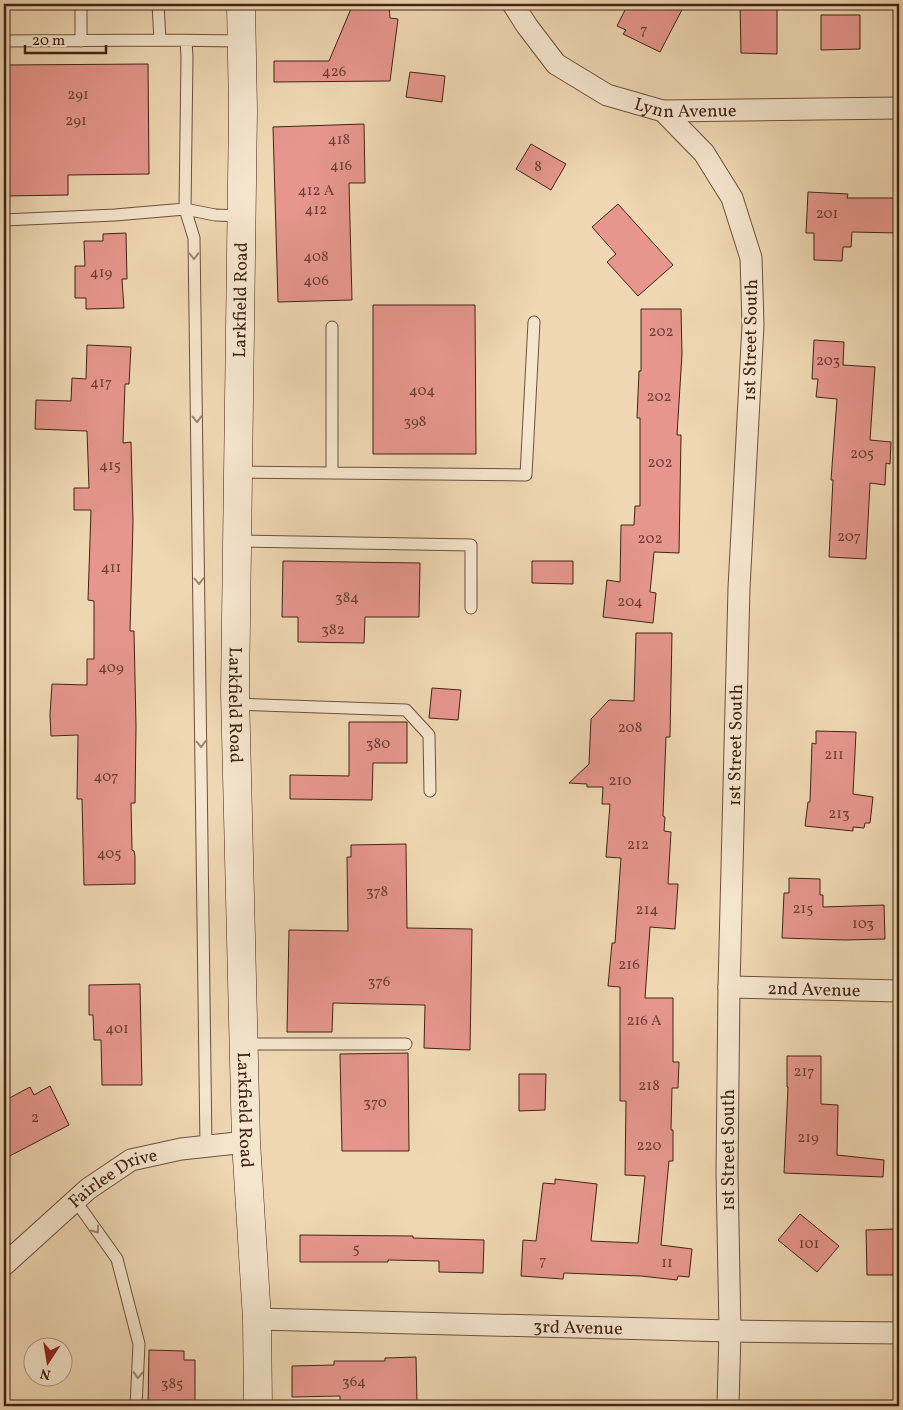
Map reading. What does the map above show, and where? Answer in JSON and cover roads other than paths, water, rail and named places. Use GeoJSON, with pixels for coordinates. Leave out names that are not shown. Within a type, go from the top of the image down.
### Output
{"type":"FeatureCollection","features":[{"type":"Feature","properties":{"kind":"main road","name":"Larkfield Road"},"geometry":{"type":"LineString","coordinates":[[241,4],[243,110],[236,704],[246,1142],[257,1319],[258,1406]]}},
{"type":"Feature","properties":{"kind":"street","name":"Lynn Avenue"},"geometry":{"type":"LineString","coordinates":[[513,4],[556,64],[607,94],[663,111],[899,108]]}},
{"type":"Feature","properties":{"kind":"street","name":"1st Street South"},"geometry":{"type":"LineString","coordinates":[[663,111],[704,153],[732,198],[751,258],[753,325],[739,598],[729,987],[727,1172],[730,1331],[728,1406]]}},
{"type":"Feature","properties":{"kind":"street","name":"2nd Avenue"},"geometry":{"type":"LineString","coordinates":[[729,987],[899,991]]}},
{"type":"Feature","properties":{"kind":"street","name":"Fairlee Drive"},"geometry":{"type":"LineString","coordinates":[[4,1265],[88,1189],[131,1160],[181,1149],[246,1142]]}},
{"type":"Feature","properties":{"kind":"street","name":"3rd Avenue"},"geometry":{"type":"LineString","coordinates":[[257,1319],[730,1331],[899,1333]]}},
{"type":"Feature","properties":{"kind":"lane"},"geometry":{"type":"LineString","coordinates":[[81,4],[81,41]]}},
{"type":"Feature","properties":{"kind":"lane"},"geometry":{"type":"LineString","coordinates":[[158,4],[160,40]]}},
{"type":"Feature","properties":{"kind":"lane"},"geometry":{"type":"LineString","coordinates":[[4,41],[242,41]]}},
{"type":"Feature","properties":{"kind":"lane"},"geometry":{"type":"LineString","coordinates":[[186,41],[185,209],[194,238],[206,1146]]}},
{"type":"Feature","properties":{"kind":"lane"},"geometry":{"type":"LineString","coordinates":[[4,220],[115,215],[185,209],[215,215],[241,216]]}},
{"type":"Feature","properties":{"kind":"lane"},"geometry":{"type":"LineString","coordinates":[[238,472],[526,475],[534,322]]}},
{"type":"Feature","properties":{"kind":"lane"},"geometry":{"type":"LineString","coordinates":[[332,327],[332,473]]}},
{"type":"Feature","properties":{"kind":"lane"},"geometry":{"type":"LineString","coordinates":[[237,541],[470,545],[471,608]]}},
{"type":"Feature","properties":{"kind":"lane"},"geometry":{"type":"LineString","coordinates":[[236,704],[406,710],[429,735],[430,792]]}},
{"type":"Feature","properties":{"kind":"lane"},"geometry":{"type":"LineString","coordinates":[[244,1044],[406,1044]]}},
{"type":"Feature","properties":{"kind":"lane"},"geometry":{"type":"LineString","coordinates":[[75,1200],[117,1259],[139,1344],[136,1406]]}}]}
